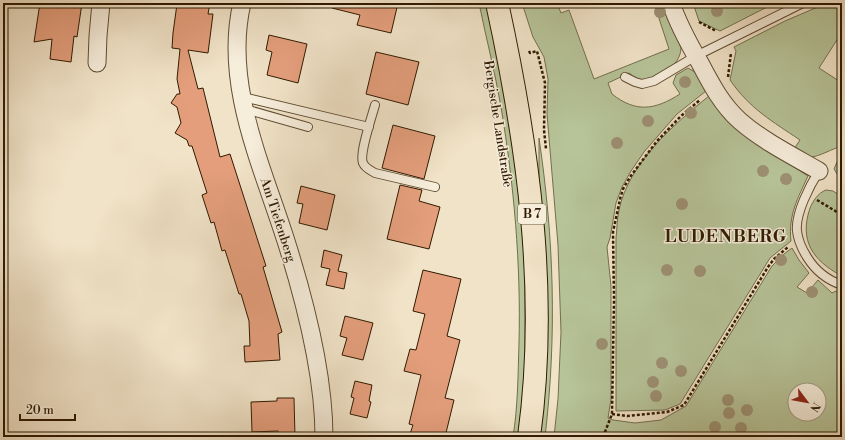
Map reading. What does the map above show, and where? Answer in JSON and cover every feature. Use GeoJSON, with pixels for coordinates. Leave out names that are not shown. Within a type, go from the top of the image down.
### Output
{"type":"FeatureCollection","features":[{"type":"Feature","properties":{"kind":"main road","name":"Bergische Landstraße"},"geometry":{"type":"LineString","coordinates":[[497,3],[508,53],[520,125],[533,220],[537,312],[529,437]]}},
{"type":"Feature","properties":{"kind":"street"},"geometry":{"type":"LineString","coordinates":[[97,63],[101,3]]}},
{"type":"Feature","properties":{"kind":"street","name":"Am Tiefenberg"},"geometry":{"type":"LineString","coordinates":[[242,3],[237,22],[236,49],[238,74],[249,128],[286,242],[306,312],[317,367],[324,421],[324,437]]}},
{"type":"Feature","properties":{"kind":"street"},"geometry":{"type":"LineString","coordinates":[[671,3],[683,33],[714,88],[720,98],[739,120],[755,132],[821,172]]}},
{"type":"Feature","properties":{"kind":"lane"},"geometry":{"type":"LineString","coordinates":[[625,76],[642,84],[654,81],[696,56],[803,3]]}},
{"type":"Feature","properties":{"kind":"lane"},"geometry":{"type":"LineString","coordinates":[[244,103],[369,127]]}},
{"type":"Feature","properties":{"kind":"lane"},"geometry":{"type":"LineString","coordinates":[[244,103],[308,127]]}},
{"type":"Feature","properties":{"kind":"lane"},"geometry":{"type":"LineString","coordinates":[[375,106],[362,153],[363,164],[366,168],[375,173],[435,187]]}},
{"type":"Feature","properties":{"kind":"lane"},"geometry":{"type":"LineString","coordinates":[[821,172],[807,193],[800,210],[796,230],[800,246],[818,272],[842,285]]}},
{"type":"Feature","properties":{"kind":"path"},"geometry":{"type":"LineString","coordinates":[[603,437],[612,414],[614,299],[613,232],[623,189],[656,142],[681,116],[714,88],[728,80],[732,50],[723,32],[720,34],[697,21]]}},
{"type":"Feature","properties":{"kind":"path"},"geometry":{"type":"LineString","coordinates":[[807,193],[842,215]]}},
{"type":"Feature","properties":{"kind":"path"},"geometry":{"type":"LineString","coordinates":[[612,414],[627,416],[668,412],[684,405],[768,267],[782,252],[791,245],[800,242]]}},
{"type":"Feature","properties":{"kind":"green space"},"geometry":{"type":"Polygon","coordinates":[[[479,3],[486,3],[513,139],[525,249],[525,374],[518,437],[513,437],[517,402],[519,343],[519,284],[516,225],[506,136],[479,3]]]}},
{"type":"Feature","properties":{"kind":"green space"},"geometry":{"type":"Polygon","coordinates":[[[522,3],[557,3],[561,13],[569,10],[594,79],[669,49],[654,3],[665,3],[681,48],[680,55],[674,64],[664,72],[648,81],[637,79],[629,73],[608,83],[612,94],[637,107],[654,106],[680,94],[673,83],[676,75],[688,68],[695,72],[706,91],[677,114],[644,152],[622,187],[616,203],[607,247],[611,286],[611,399],[608,418],[635,423],[661,420],[686,406],[772,266],[792,248],[809,273],[797,287],[807,293],[818,280],[832,293],[836,291],[842,293],[842,437],[554,437],[558,399],[561,332],[558,245],[547,114],[548,79],[544,57],[533,37],[522,3]]]}},
{"type":"Feature","properties":{"kind":"green space"},"geometry":{"type":"Polygon","coordinates":[[[693,3],[775,3],[720,31],[699,21],[693,3]]]}},
{"type":"Feature","properties":{"kind":"green space"},"geometry":{"type":"Polygon","coordinates":[[[827,3],[842,3],[842,32],[819,68],[842,83],[842,146],[818,156],[811,157],[794,149],[800,140],[762,114],[745,99],[730,80],[736,51],[734,47],[785,21],[827,3]]]}},
{"type":"Feature","properties":{"kind":"green space"},"geometry":{"type":"Polygon","coordinates":[[[709,96],[754,141],[808,176],[797,199],[792,215],[790,232],[791,241],[770,258],[680,404],[665,410],[616,411],[616,238],[617,220],[624,193],[632,176],[654,146],[681,119],[709,96]]]}},
{"type":"Feature","properties":{"kind":"green space"},"geometry":{"type":"Polygon","coordinates":[[[539,138],[548,213],[552,287],[551,361],[545,437],[540,437],[547,308],[546,263],[539,184],[539,138]]]}},
{"type":"Feature","properties":{"kind":"green space"},"geometry":{"type":"Polygon","coordinates":[[[842,158],[842,180],[834,169],[837,162],[842,158]]]}},
{"type":"Feature","properties":{"kind":"green space"},"geometry":{"type":"Polygon","coordinates":[[[826,190],[833,191],[842,197],[842,273],[840,275],[822,263],[816,256],[811,248],[806,230],[810,208],[816,198],[826,190]]]}},
{"type":"Feature","properties":{"kind":"building"},"geometry":{"type":"Polygon","coordinates":[[[40,3],[82,3],[77,37],[74,36],[71,62],[50,59],[52,39],[34,42],[40,3]]]}},
{"type":"Feature","properties":{"kind":"building"},"geometry":{"type":"Polygon","coordinates":[[[187,3],[210,3],[208,14],[213,14],[208,53],[188,50],[198,89],[203,88],[220,157],[230,154],[266,266],[263,267],[282,332],[278,334],[280,360],[245,362],[244,346],[250,346],[249,321],[241,294],[239,294],[225,250],[222,251],[214,222],[211,223],[202,195],[207,193],[192,146],[189,146],[187,140],[175,133],[181,123],[177,107],[171,103],[177,94],[180,94],[177,79],[180,49],[172,48],[173,33],[177,4],[187,5],[187,3]]]}},
{"type":"Feature","properties":{"kind":"building"},"geometry":{"type":"Polygon","coordinates":[[[333,3],[398,3],[391,33],[357,25],[360,15],[332,8],[333,3]]]}},
{"type":"Feature","properties":{"kind":"building"},"geometry":{"type":"Polygon","coordinates":[[[269,35],[307,44],[298,83],[267,75],[272,52],[266,50],[269,35]]]}},
{"type":"Feature","properties":{"kind":"building"},"geometry":{"type":"Polygon","coordinates":[[[376,52],[419,62],[408,105],[366,94],[376,52]]]}},
{"type":"Feature","properties":{"kind":"building"},"geometry":{"type":"Polygon","coordinates":[[[393,125],[435,136],[424,179],[382,168],[393,125]]]}},
{"type":"Feature","properties":{"kind":"building"},"geometry":{"type":"Polygon","coordinates":[[[400,185],[422,190],[419,201],[440,207],[429,249],[387,239],[400,185]]]}},
{"type":"Feature","properties":{"kind":"building"},"geometry":{"type":"Polygon","coordinates":[[[301,186],[335,195],[327,230],[299,223],[303,204],[297,203],[301,186]]]}},
{"type":"Feature","properties":{"kind":"building"},"geometry":{"type":"Polygon","coordinates":[[[324,250],[342,255],[338,271],[347,273],[344,289],[326,285],[330,269],[321,267],[324,250]]]}},
{"type":"Feature","properties":{"kind":"building"},"geometry":{"type":"Polygon","coordinates":[[[423,270],[461,279],[447,336],[460,340],[445,398],[454,400],[445,437],[421,437],[410,434],[413,425],[409,424],[421,375],[404,371],[410,349],[416,350],[425,314],[413,311],[423,270]]]}},
{"type":"Feature","properties":{"kind":"building"},"geometry":{"type":"Polygon","coordinates":[[[345,316],[373,323],[363,360],[342,355],[347,338],[340,336],[345,316]]]}},
{"type":"Feature","properties":{"kind":"building"},"geometry":{"type":"Polygon","coordinates":[[[355,381],[372,385],[369,401],[371,402],[367,418],[350,414],[354,398],[351,397],[355,381]]]}},
{"type":"Feature","properties":{"kind":"building"},"geometry":{"type":"Polygon","coordinates":[[[277,398],[294,398],[295,437],[278,437],[278,431],[252,432],[251,402],[277,401],[277,398]]]}},
{"type":"Feature","properties":{"kind":"district","name":"LUDENBERG"},"geometry":{"type":"Point","coordinates":[726,237]}}]}
